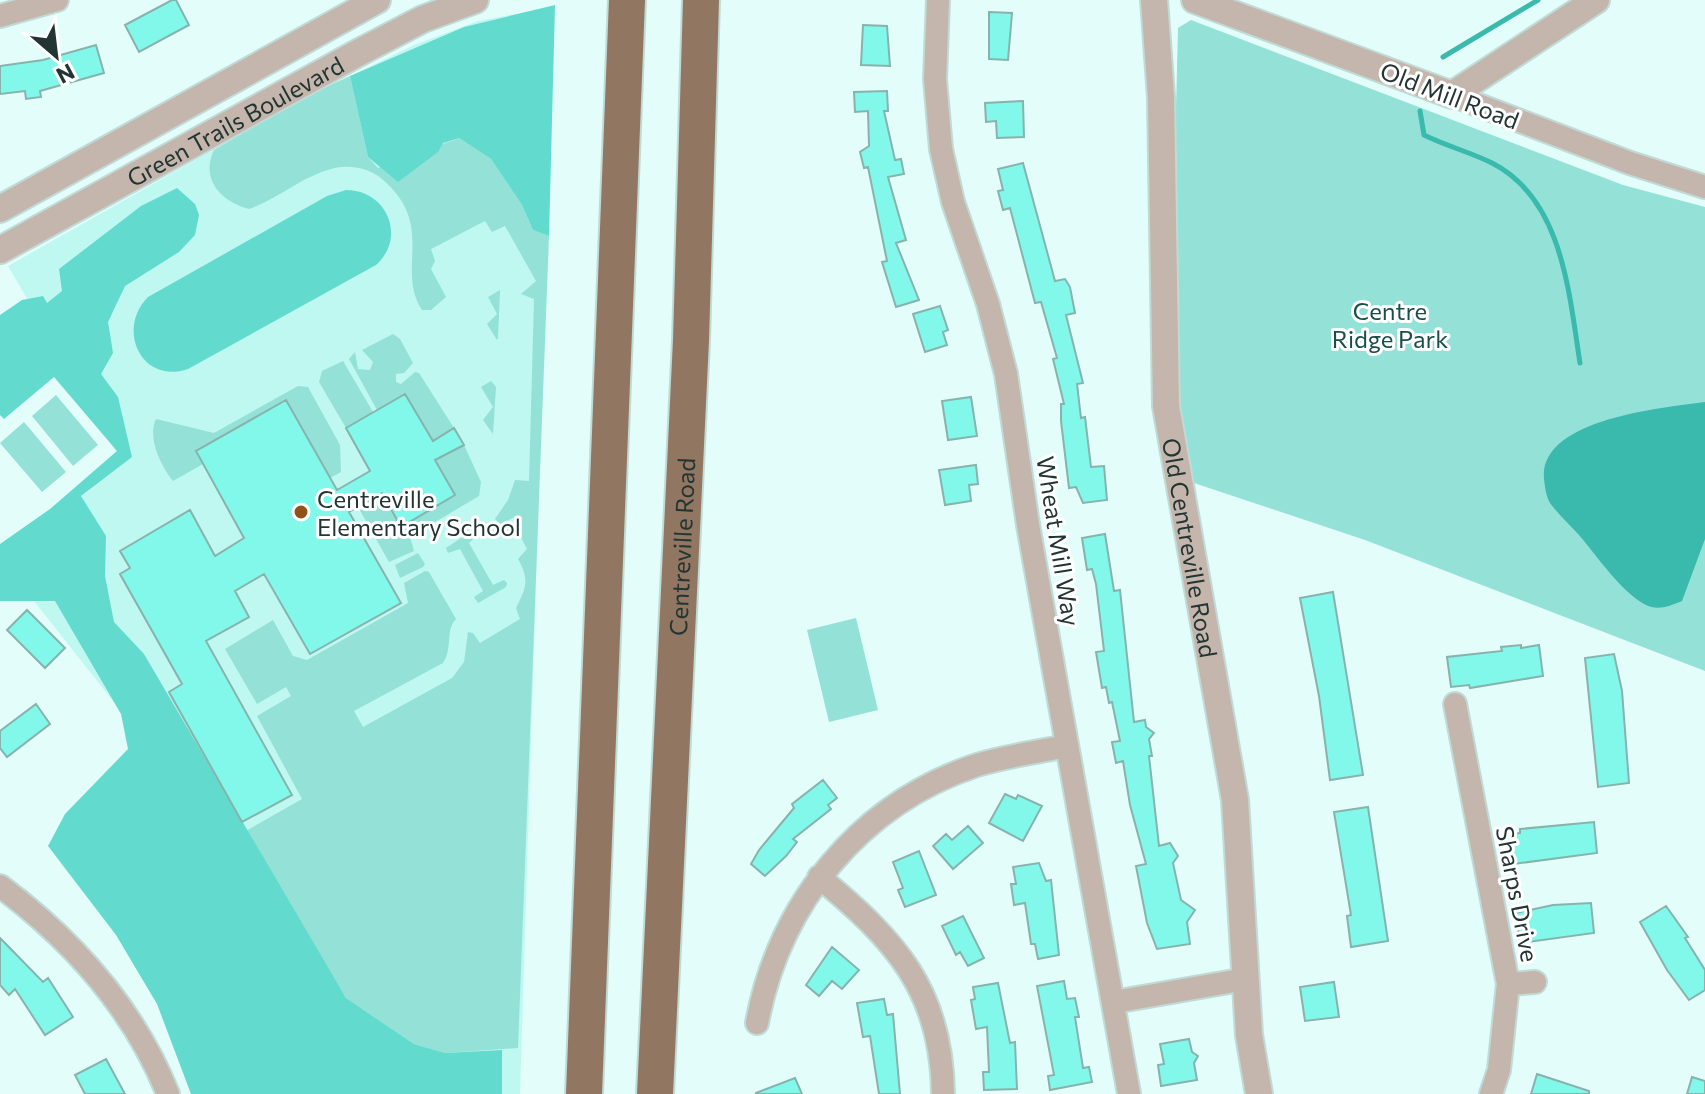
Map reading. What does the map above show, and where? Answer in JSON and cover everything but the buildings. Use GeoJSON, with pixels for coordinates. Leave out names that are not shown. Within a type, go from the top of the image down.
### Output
{"type":"FeatureCollection","features":[{"type":"Feature","properties":{"kind":"highway"},"geometry":{"type":"LineString","coordinates":[[584,1094],[627,0]]}},
{"type":"Feature","properties":{"kind":"highway","name":"Centreville Road"},"geometry":{"type":"LineString","coordinates":[[655,1094],[691,340],[701,0]]}},
{"type":"Feature","properties":{"kind":"street"},"geometry":{"type":"LineString","coordinates":[[0,16],[57,0]]}},
{"type":"Feature","properties":{"kind":"street","name":"Green Trails Boulevard"},"geometry":{"type":"LineString","coordinates":[[0,209],[377,0]]}},
{"type":"Feature","properties":{"kind":"street","name":"Green Trails Boulevard"},"geometry":{"type":"LineString","coordinates":[[0,250],[356,54],[423,19],[475,0]]}},
{"type":"Feature","properties":{"kind":"street","name":"Wheat Mill Way"},"geometry":{"type":"LineString","coordinates":[[938,0],[935,79],[941,149],[953,202],[988,304],[1006,374],[1028,525],[1129,1094]]}},
{"type":"Feature","properties":{"kind":"street","name":"Old Centreville Road"},"geometry":{"type":"LineString","coordinates":[[1154,0],[1160,73],[1166,406],[1235,800],[1249,1035],[1259,1094]]}},
{"type":"Feature","properties":{"kind":"street","name":"Old Mill Road"},"geometry":{"type":"LineString","coordinates":[[1195,0],[1630,163],[1705,187]]}},
{"type":"Feature","properties":{"kind":"street"},"geometry":{"type":"LineString","coordinates":[[1452,95],[1596,0]]}},
{"type":"Feature","properties":{"kind":"street","name":"Sharps Drive"},"geometry":{"type":"LineString","coordinates":[[1455,704],[1508,984],[1499,1070],[1491,1094]]}},
{"type":"Feature","properties":{"kind":"street"},"geometry":{"type":"LineString","coordinates":[[757,1023],[769,968],[780,940],[819,877],[861,832],[921,790],[990,761],[1067,746]]}},
{"type":"Feature","properties":{"kind":"street"},"geometry":{"type":"LineString","coordinates":[[819,877],[882,931],[917,981],[939,1045],[943,1094]]}},
{"type":"Feature","properties":{"kind":"street"},"geometry":{"type":"LineString","coordinates":[[0,886],[59,935],[88,965],[142,1040],[168,1094]]}},
{"type":"Feature","properties":{"kind":"street"},"geometry":{"type":"LineString","coordinates":[[1114,1002],[1246,979]]}},
{"type":"Feature","properties":{"kind":"street"},"geometry":{"type":"LineString","coordinates":[[1508,984],[1535,982]]}},
{"type":"Feature","properties":{"kind":"shaded area"},"geometry":{"type":"Polygon","coordinates":[[[555,5],[549,236],[533,230],[522,205],[491,159],[459,138],[443,143],[438,152],[398,182],[368,157],[350,76],[464,27],[555,5]]]}},
{"type":"Feature","properties":{"kind":"shaded area","name":"Centreville Elementary School"},"geometry":{"type":"Polygon","coordinates":[[[554,7],[520,1094],[423,1094],[4,563],[122,462],[8,266],[307,97],[414,45],[478,21],[554,7]]]}},
{"type":"Feature","properties":{"kind":"shaded area"},"geometry":{"type":"Polygon","coordinates":[[[177,188],[195,204],[199,215],[195,235],[179,252],[125,286],[108,322],[113,353],[101,374],[118,397],[132,457],[81,496],[106,536],[105,576],[114,622],[144,654],[346,998],[414,1044],[445,1053],[502,1050],[502,1094],[191,1094],[157,1004],[116,935],[48,846],[65,814],[128,749],[121,714],[55,601],[0,601],[0,544],[50,509],[117,451],[54,377],[4,419],[0,415],[0,315],[22,300],[43,296],[47,303],[62,291],[59,269],[141,206],[177,188]]]}},
{"type":"Feature","properties":{"kind":"shaded area"},"geometry":{"type":"Polygon","coordinates":[[[346,190],[372,198],[382,206],[388,217],[390,241],[376,265],[188,369],[171,372],[157,369],[146,362],[138,351],[134,324],[148,297],[327,196],[346,190]]]}},
{"type":"Feature","properties":{"kind":"shaded area"},"geometry":{"type":"Polygon","coordinates":[[[1705,402],[1705,539],[1682,601],[1664,607],[1650,607],[1618,582],[1550,503],[1544,479],[1548,459],[1561,442],[1606,420],[1705,402]]]}},
{"type":"Feature","properties":{"kind":"green space","name":"Centre Ridge Park"},"geometry":{"type":"Polygon","coordinates":[[[1191,20],[1623,185],[1705,207],[1705,671],[1365,540],[1188,481],[1176,368],[1173,255],[1178,28],[1191,20]]]}},
{"type":"Feature","properties":{"kind":"green space"},"geometry":{"type":"Polygon","coordinates":[[[350,76],[368,157],[378,168],[459,138],[491,159],[522,205],[533,230],[549,236],[518,1048],[445,1053],[414,1044],[346,998],[244,832],[302,799],[257,716],[291,696],[286,687],[257,704],[225,649],[273,620],[293,656],[307,660],[408,603],[404,583],[425,571],[429,572],[456,619],[446,658],[443,663],[354,711],[363,727],[452,678],[464,662],[468,632],[473,633],[480,643],[520,619],[516,608],[525,584],[518,559],[527,549],[516,528],[521,525],[517,516],[500,524],[495,519],[508,500],[515,480],[529,481],[534,299],[521,294],[536,281],[505,226],[492,232],[485,221],[431,249],[435,261],[431,269],[446,297],[431,310],[422,310],[412,278],[412,230],[408,213],[398,196],[377,175],[351,167],[331,169],[249,209],[222,195],[212,180],[210,161],[214,150],[303,98],[350,76]]]}},
{"type":"Feature","properties":{"kind":"green space"},"geometry":{"type":"Polygon","coordinates":[[[500,290],[497,340],[487,324],[497,314],[488,297],[500,290]]]}},
{"type":"Feature","properties":{"kind":"green space"},"geometry":{"type":"Polygon","coordinates":[[[393,334],[400,339],[413,363],[404,373],[396,374],[396,382],[401,384],[415,372],[419,373],[454,428],[433,441],[405,394],[377,410],[349,359],[355,352],[358,369],[370,370],[373,362],[362,350],[393,334]]]}},
{"type":"Feature","properties":{"kind":"green space"},"geometry":{"type":"Polygon","coordinates":[[[343,361],[373,412],[346,428],[319,382],[322,371],[343,361]]]}},
{"type":"Feature","properties":{"kind":"green space"},"geometry":{"type":"Polygon","coordinates":[[[491,381],[496,387],[493,434],[483,420],[493,407],[481,387],[491,381]]]}},
{"type":"Feature","properties":{"kind":"green space"},"geometry":{"type":"Polygon","coordinates":[[[298,386],[308,387],[340,445],[341,472],[330,478],[286,400],[197,451],[203,464],[173,481],[168,475],[154,443],[156,419],[214,433],[298,386]]]}},
{"type":"Feature","properties":{"kind":"green space"},"geometry":{"type":"Polygon","coordinates":[[[56,395],[98,445],[73,466],[32,416],[56,395]]]}},
{"type":"Feature","properties":{"kind":"green space"},"geometry":{"type":"Polygon","coordinates":[[[24,422],[66,472],[42,492],[0,443],[24,422]]]}},
{"type":"Feature","properties":{"kind":"green space"},"geometry":{"type":"Polygon","coordinates":[[[464,445],[481,482],[479,496],[410,537],[414,551],[389,562],[358,507],[382,493],[401,527],[454,496],[435,460],[464,445]]]}},
{"type":"Feature","properties":{"kind":"green space"},"geometry":{"type":"Polygon","coordinates":[[[473,530],[479,534],[469,543],[493,585],[504,580],[507,583],[506,587],[478,603],[474,597],[483,591],[460,549],[448,553],[446,548],[473,530]]]}},
{"type":"Feature","properties":{"kind":"green space"},"geometry":{"type":"Polygon","coordinates":[[[418,553],[425,564],[423,567],[400,578],[395,565],[418,553]]]}},
{"type":"Feature","properties":{"kind":"green space"},"geometry":{"type":"Polygon","coordinates":[[[856,618],[878,710],[829,722],[807,630],[856,618]]]}},
{"type":"Feature","properties":{"kind":"waterway"},"geometry":{"type":"LineString","coordinates":[[1443,57],[1538,0]]}},
{"type":"Feature","properties":{"kind":"waterway"},"geometry":{"type":"LineString","coordinates":[[1420,111],[1424,135],[1492,163],[1516,179],[1534,200],[1548,224],[1566,279],[1580,363]]}},
{"type":"Feature","properties":{"kind":"place","name":"Centreville Elementary School"},"geometry":{"type":"Point","coordinates":[301,512]}}]}
